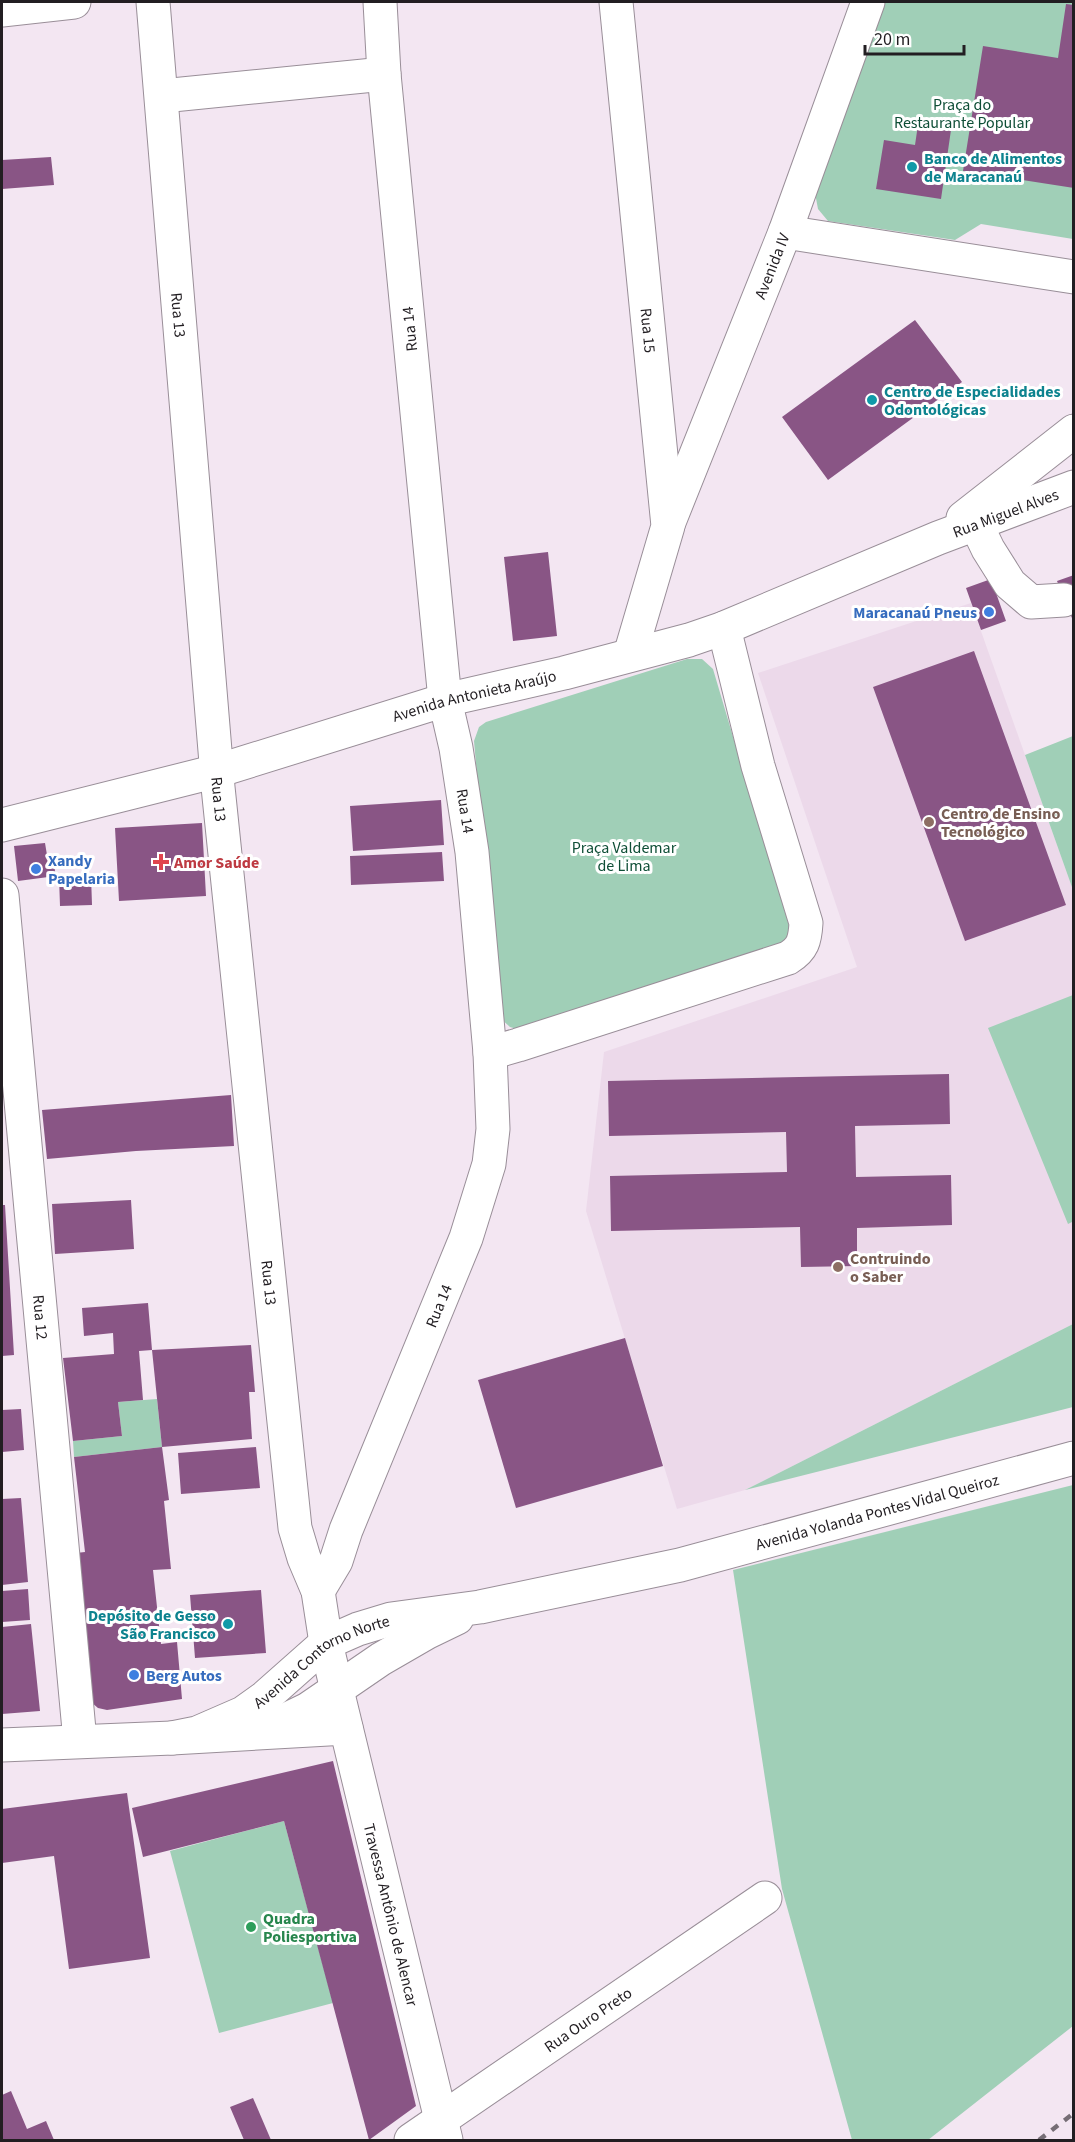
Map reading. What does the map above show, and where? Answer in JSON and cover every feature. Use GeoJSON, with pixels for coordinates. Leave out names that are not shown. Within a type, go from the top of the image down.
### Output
{"type":"FeatureCollection","features":[{"type":"Feature","properties":{"kind":"street"},"geometry":{"type":"LineString","coordinates":[[2,10],[74,2]]}},
{"type":"Feature","properties":{"kind":"street","name":"Rua 13"},"geometry":{"type":"LineString","coordinates":[[153,2],[217,771],[295,1528],[304,1558],[318,1591],[326,1643]]}},
{"type":"Feature","properties":{"kind":"street","name":"Rua 14"},"geometry":{"type":"LineString","coordinates":[[318,1591],[336,1561],[346,1530],[466,1238],[481,1196],[489,1164],[493,1129],[490,1053],[472,852],[456,748],[445,700],[384,75],[380,2]]}},
{"type":"Feature","properties":{"kind":"street","name":"Rua 15"},"geometry":{"type":"LineString","coordinates":[[616,2],[668,526],[630,654]]}},
{"type":"Feature","properties":{"kind":"street","name":"Avenida IV"},"geometry":{"type":"LineString","coordinates":[[668,526],[785,232],[862,8]]}},
{"type":"Feature","properties":{"kind":"street"},"geometry":{"type":"LineString","coordinates":[[162,96],[384,75]]}},
{"type":"Feature","properties":{"kind":"street"},"geometry":{"type":"LineString","coordinates":[[785,232],[1074,277]]}},
{"type":"Feature","properties":{"kind":"street"},"geometry":{"type":"LineString","coordinates":[[938,538],[1074,431]]}},
{"type":"Feature","properties":{"kind":"street","name":"Rua Miguel Alves"},"geometry":{"type":"LineString","coordinates":[[938,538],[1074,487]]}},
{"type":"Feature","properties":{"kind":"street"},"geometry":{"type":"LineString","coordinates":[[976,524],[988,549],[1010,584],[1031,602],[1064,600]]}},
{"type":"Feature","properties":{"kind":"street","name":"Avenida Antonieta Araújo"},"geometry":{"type":"LineString","coordinates":[[2,825],[217,771],[445,700],[564,673],[689,640],[724,628],[938,538]]}},
{"type":"Feature","properties":{"kind":"street"},"geometry":{"type":"LineString","coordinates":[[490,1053],[788,958],[797,952],[805,941],[806,923],[758,766],[724,628]]}},
{"type":"Feature","properties":{"kind":"street","name":"Rua 12"},"geometry":{"type":"LineString","coordinates":[[2,895],[80,1741]]}},
{"type":"Feature","properties":{"kind":"street","name":"Avenida Yolanda Pontes Vidal Queiroz"},"geometry":{"type":"LineString","coordinates":[[680,1565],[1074,1458]]}},
{"type":"Feature","properties":{"kind":"street","name":"Avenida Contorno Norte"},"geometry":{"type":"LineString","coordinates":[[172,1738],[197,1733],[243,1713],[264,1698],[326,1643],[358,1629],[391,1619],[480,1607],[680,1565]]}},
{"type":"Feature","properties":{"kind":"street","name":"Avenida Contorno Norte"},"geometry":{"type":"LineString","coordinates":[[262,1731],[308,1709],[381,1659],[417,1638],[480,1607]]}},
{"type":"Feature","properties":{"kind":"street","name":"Travessa Antônio de Alencar"},"geometry":{"type":"LineString","coordinates":[[326,1643],[443,2130]]}},
{"type":"Feature","properties":{"kind":"street"},"geometry":{"type":"LineString","coordinates":[[2,1745],[346,1728]]}},
{"type":"Feature","properties":{"kind":"street","name":"Rua Ouro Preto"},"geometry":{"type":"LineString","coordinates":[[411,2140],[443,2130],[765,1898]]}},
{"type":"Feature","properties":{"kind":"shaded area","name":"Contruindo o Saber"},"geometry":{"type":"Polygon","coordinates":[[[971,603],[1073,890],[1073,1324],[745,1490],[677,1509],[586,1211],[604,1052],[857,967],[758,673],[971,603]]]}},
{"type":"Feature","properties":{"kind":"green space","name":"Praça do Restaurante Popular"},"geometry":{"type":"Polygon","coordinates":[[[883,2],[1073,2],[1073,239],[981,224],[955,240],[828,221],[818,209],[815,193],[883,2]]]}},
{"type":"Feature","properties":{"kind":"green space","name":"Praça Valdemar de Lima"},"geometry":{"type":"Polygon","coordinates":[[[687,659],[702,659],[713,669],[790,929],[783,947],[524,1031],[510,1027],[498,1016],[474,741],[479,727],[486,722],[687,659]]]}},
{"type":"Feature","properties":{"kind":"green space"},"geometry":{"type":"Polygon","coordinates":[[[1073,736],[1073,890],[1025,755],[1073,736]]]}},
{"type":"Feature","properties":{"kind":"green space"},"geometry":{"type":"Polygon","coordinates":[[[1073,995],[1074,1221],[1068,1224],[988,1028],[1073,995]]]}},
{"type":"Feature","properties":{"kind":"green space"},"geometry":{"type":"Polygon","coordinates":[[[1073,1324],[1073,1407],[745,1490],[1073,1324]]]}},
{"type":"Feature","properties":{"kind":"green space"},"geometry":{"type":"Polygon","coordinates":[[[157,1399],[162,1447],[74,1457],[73,1441],[122,1436],[118,1402],[157,1399]]]}},
{"type":"Feature","properties":{"kind":"green space"},"geometry":{"type":"Polygon","coordinates":[[[1073,1485],[1073,2026],[928,2140],[852,2140],[782,1889],[733,1570],[1073,1485]]]}},
{"type":"Feature","properties":{"kind":"green space","name":"Quadra Poliesportiva"},"geometry":{"type":"Polygon","coordinates":[[[284,1821],[333,2003],[219,2033],[170,1851],[284,1821]]]}},
{"type":"Feature","properties":{"kind":"building"},"geometry":{"type":"Polygon","coordinates":[[[1066,4],[1074,5],[1074,188],[963,171],[983,46],[1058,58],[1066,4]]]}},
{"type":"Feature","properties":{"kind":"building","name":"Banco de Alimentos de Maracanaú"},"geometry":{"type":"Polygon","coordinates":[[[919,118],[952,123],[941,199],[876,189],[884,140],[915,145],[919,118]]]}},
{"type":"Feature","properties":{"kind":"building"},"geometry":{"type":"Polygon","coordinates":[[[51,157],[54,185],[2,189],[2,160],[51,157]]]}},
{"type":"Feature","properties":{"kind":"building","name":"Centro de Especialidades Odontológicas"},"geometry":{"type":"Polygon","coordinates":[[[915,320],[962,382],[828,480],[782,417],[915,320]]]}},
{"type":"Feature","properties":{"kind":"building"},"geometry":{"type":"Polygon","coordinates":[[[548,552],[557,636],[513,641],[504,557],[548,552]]]}},
{"type":"Feature","properties":{"kind":"building"},"geometry":{"type":"Polygon","coordinates":[[[1074,575],[1074,623],[1057,581],[1074,575]]]}},
{"type":"Feature","properties":{"kind":"building","name":"Maracanaú Pneus"},"geometry":{"type":"Polygon","coordinates":[[[991,579],[1006,621],[981,630],[966,588],[991,579]]]}},
{"type":"Feature","properties":{"kind":"building"},"geometry":{"type":"Polygon","coordinates":[[[974,651],[1066,905],[965,941],[873,687],[974,651]]]}},
{"type":"Feature","properties":{"kind":"building"},"geometry":{"type":"Polygon","coordinates":[[[441,800],[444,845],[353,851],[350,806],[441,800]]]}},
{"type":"Feature","properties":{"kind":"building","name":"Amor Saúde"},"geometry":{"type":"Polygon","coordinates":[[[202,823],[206,896],[119,901],[115,828],[202,823]]]}},
{"type":"Feature","properties":{"kind":"building","name":"Xandy Papelaria"},"geometry":{"type":"Polygon","coordinates":[[[45,843],[48,861],[53,860],[56,876],[18,881],[14,846],[45,843]]]}},
{"type":"Feature","properties":{"kind":"building"},"geometry":{"type":"Polygon","coordinates":[[[442,852],[444,881],[351,885],[350,856],[442,852]]]}},
{"type":"Feature","properties":{"kind":"building"},"geometry":{"type":"Polygon","coordinates":[[[91,875],[92,905],[60,906],[59,877],[91,875]]]}},
{"type":"Feature","properties":{"kind":"building"},"geometry":{"type":"Polygon","coordinates":[[[949,1074],[950,1124],[855,1126],[856,1177],[951,1175],[952,1225],[857,1228],[857,1266],[801,1267],[800,1227],[611,1231],[610,1176],[787,1172],[786,1132],[609,1136],[608,1081],[949,1074]]]}},
{"type":"Feature","properties":{"kind":"building"},"geometry":{"type":"Polygon","coordinates":[[[231,1095],[234,1146],[136,1151],[47,1159],[42,1110],[231,1095]]]}},
{"type":"Feature","properties":{"kind":"building"},"geometry":{"type":"Polygon","coordinates":[[[131,1200],[134,1249],[55,1254],[52,1204],[131,1200]]]}},
{"type":"Feature","properties":{"kind":"building"},"geometry":{"type":"Polygon","coordinates":[[[2,1205],[5,1205],[14,1355],[2,1356],[2,1205]]]}},
{"type":"Feature","properties":{"kind":"building"},"geometry":{"type":"Polygon","coordinates":[[[148,1303],[152,1350],[139,1351],[143,1400],[118,1402],[122,1436],[73,1441],[63,1358],[114,1354],[113,1333],[84,1336],[82,1308],[148,1303]]]}},
{"type":"Feature","properties":{"kind":"building"},"geometry":{"type":"Polygon","coordinates":[[[625,1338],[663,1466],[516,1508],[478,1380],[625,1338]]]}},
{"type":"Feature","properties":{"kind":"building"},"geometry":{"type":"Polygon","coordinates":[[[251,1345],[255,1392],[249,1392],[252,1439],[162,1447],[152,1350],[251,1345]]]}},
{"type":"Feature","properties":{"kind":"building"},"geometry":{"type":"Polygon","coordinates":[[[21,1409],[24,1450],[2,1452],[2,1410],[21,1409]]]}},
{"type":"Feature","properties":{"kind":"building"},"geometry":{"type":"Polygon","coordinates":[[[162,1447],[169,1500],[164,1501],[171,1569],[153,1570],[161,1644],[177,1642],[182,1699],[107,1710],[98,1708],[91,1702],[76,1553],[85,1552],[74,1457],[162,1447]]]}},
{"type":"Feature","properties":{"kind":"building"},"geometry":{"type":"Polygon","coordinates":[[[256,1447],[260,1488],[181,1494],[178,1453],[256,1447]]]}},
{"type":"Feature","properties":{"kind":"building"},"geometry":{"type":"Polygon","coordinates":[[[21,1498],[28,1582],[2,1585],[2,1499],[21,1498]]]}},
{"type":"Feature","properties":{"kind":"building"},"geometry":{"type":"Polygon","coordinates":[[[28,1589],[30,1620],[2,1622],[2,1591],[28,1589]]]}},
{"type":"Feature","properties":{"kind":"building","name":"Depósito de Gesso São Francisco"},"geometry":{"type":"Polygon","coordinates":[[[261,1590],[266,1653],[195,1658],[190,1595],[261,1590]]]}},
{"type":"Feature","properties":{"kind":"building"},"geometry":{"type":"Polygon","coordinates":[[[31,1624],[40,1711],[2,1714],[2,1627],[31,1624]]]}},
{"type":"Feature","properties":{"kind":"building"},"geometry":{"type":"Polygon","coordinates":[[[333,1761],[416,2106],[369,2140],[284,1821],[143,1857],[132,1808],[333,1761]]]}},
{"type":"Feature","properties":{"kind":"building"},"geometry":{"type":"Polygon","coordinates":[[[127,1793],[150,1958],[69,1969],[54,1856],[2,1863],[2,1809],[127,1793]]]}},
{"type":"Feature","properties":{"kind":"building"},"geometry":{"type":"Polygon","coordinates":[[[11,2091],[27,2129],[46,2121],[54,2140],[2,2140],[2,2095],[11,2091]]]}},
{"type":"Feature","properties":{"kind":"building"},"geometry":{"type":"Polygon","coordinates":[[[253,2098],[271,2140],[244,2140],[230,2107],[253,2098]]]}},
{"type":"Feature","properties":{"kind":"railway"},"geometry":{"type":"LineString","coordinates":[[1039,2140],[1074,2113]]}},
{"type":"Feature","properties":{"kind":"place","name":"Banco de Alimentos de Maracanaú"},"geometry":{"type":"Point","coordinates":[912,167]}},
{"type":"Feature","properties":{"kind":"place","name":"Centro de Especialidades Odontológicas"},"geometry":{"type":"Point","coordinates":[872,400]}},
{"type":"Feature","properties":{"kind":"place","name":"Maracanaú Pneus"},"geometry":{"type":"Point","coordinates":[989,612]}},
{"type":"Feature","properties":{"kind":"place","name":"Centro de Ensino Tecnológico"},"geometry":{"type":"Point","coordinates":[929,822]}},
{"type":"Feature","properties":{"kind":"place","name":"Amor Saúde"},"geometry":{"type":"Point","coordinates":[161,862]}},
{"type":"Feature","properties":{"kind":"place","name":"Xandy Papelaria"},"geometry":{"type":"Point","coordinates":[36,869]}},
{"type":"Feature","properties":{"kind":"place","name":"Contruindo o Saber"},"geometry":{"type":"Point","coordinates":[838,1267]}},
{"type":"Feature","properties":{"kind":"place","name":"Depósito de Gesso São Francisco"},"geometry":{"type":"Point","coordinates":[228,1624]}},
{"type":"Feature","properties":{"kind":"place","name":"Berg Autos"},"geometry":{"type":"Point","coordinates":[134,1675]}},
{"type":"Feature","properties":{"kind":"place","name":"Quadra Poliesportiva"},"geometry":{"type":"Point","coordinates":[251,1927]}}]}
